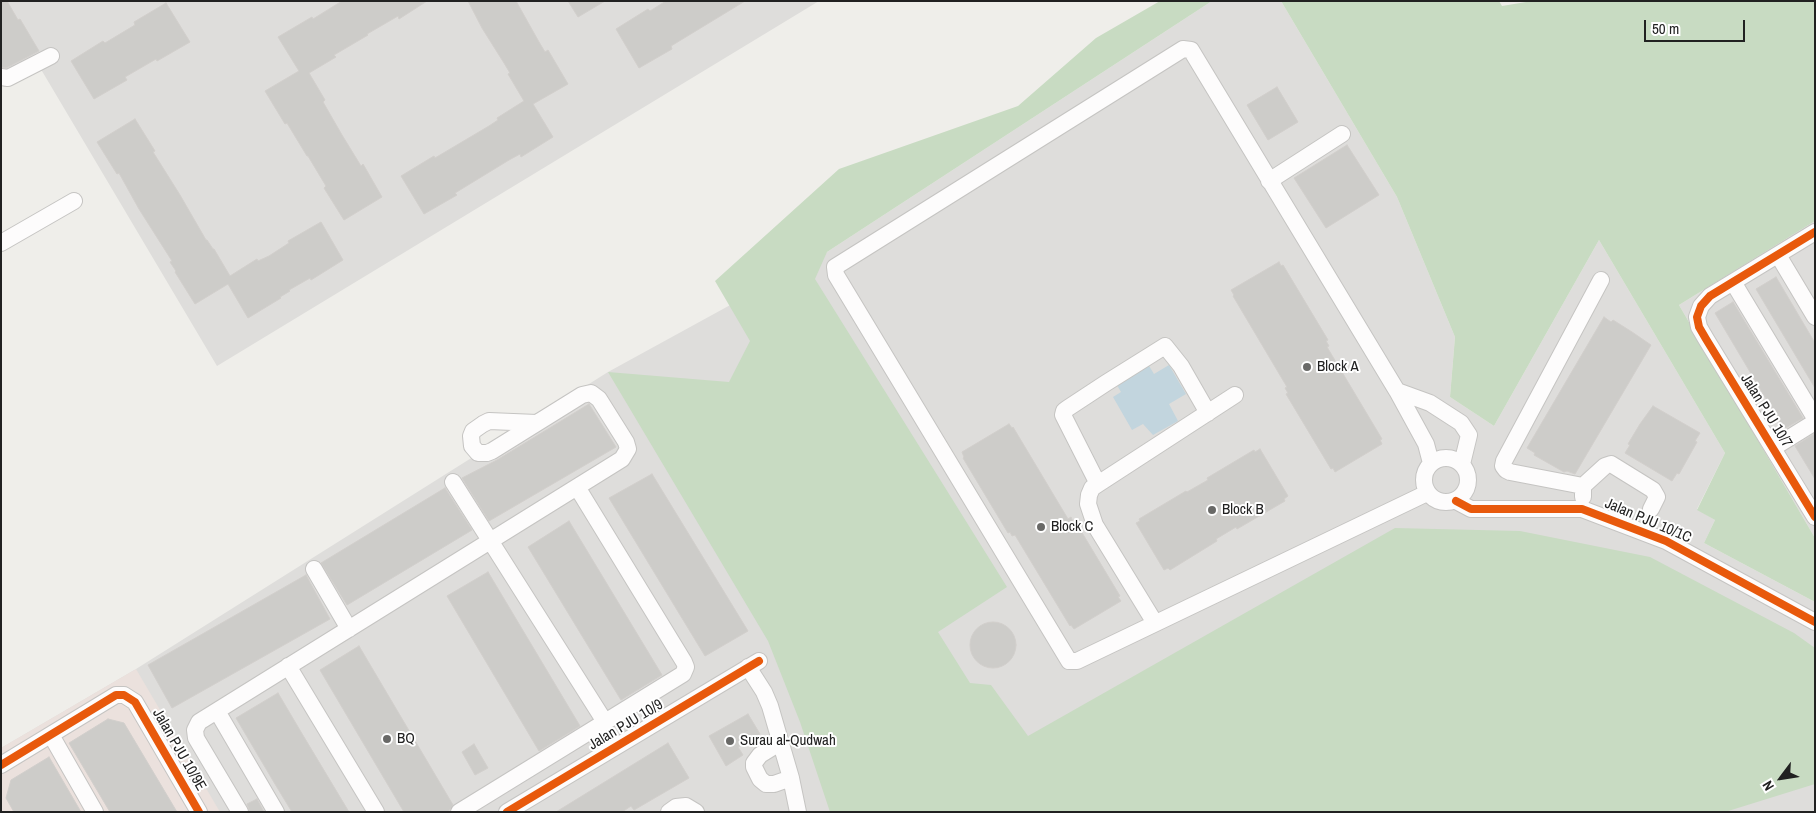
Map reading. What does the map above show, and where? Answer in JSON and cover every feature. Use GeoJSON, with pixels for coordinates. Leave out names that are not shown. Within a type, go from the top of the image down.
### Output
{"type":"FeatureCollection","features":[{"type":"Feature","properties":{"kind":"street"},"geometry":{"type":"LineString","coordinates":[[1427,492],[1073,662],[1066,658],[836,275],[835,267],[1187,48],[1194,52],[1269,181],[1397,391],[1426,444],[1431,463]]}},
{"type":"Feature","properties":{"kind":"street"},"geometry":{"type":"LineString","coordinates":[[1,77],[8,78],[51,56]]}},
{"type":"Feature","properties":{"kind":"street"},"geometry":{"type":"LineString","coordinates":[[1269,181],[1342,134]]}},
{"type":"Feature","properties":{"kind":"street"},"geometry":{"type":"LineString","coordinates":[[1,243],[74,201]]}},
{"type":"Feature","properties":{"kind":"street"},"geometry":{"type":"LineString","coordinates":[[1815,232],[1734,282],[1815,418]]}},
{"type":"Feature","properties":{"kind":"street"},"geometry":{"type":"LineString","coordinates":[[1778,255],[1815,317]]}},
{"type":"Feature","properties":{"kind":"street"},"geometry":{"type":"LineString","coordinates":[[1583,486],[1510,472],[1503,466],[1601,280]]}},
{"type":"Feature","properties":{"kind":"street","name":"Jalan PJU 10/7"},"geometry":{"type":"LineString","coordinates":[[1734,282],[1710,296],[1701,306],[1697,317],[1699,327],[1815,518]]}},
{"type":"Feature","properties":{"kind":"street"},"geometry":{"type":"LineString","coordinates":[[1098,484],[1063,416],[1064,411],[1106,383],[1165,346],[1181,366],[1208,412]]}},
{"type":"Feature","properties":{"kind":"street"},"geometry":{"type":"LineString","coordinates":[[1397,391],[1430,403],[1461,423],[1468,435],[1462,464]]}},
{"type":"Feature","properties":{"kind":"street"},"geometry":{"type":"LineString","coordinates":[[240,812],[196,738],[195,730],[199,722],[622,459],[628,449],[626,442],[599,399],[591,393],[582,395],[537,423]]}},
{"type":"Feature","properties":{"kind":"street"},"geometry":{"type":"LineString","coordinates":[[1155,623],[1095,525],[1088,504],[1089,494],[1092,488],[1235,395]]}},
{"type":"Feature","properties":{"kind":"street"},"geometry":{"type":"LineString","coordinates":[[1773,448],[1815,422]]}},
{"type":"Feature","properties":{"kind":"street"},"geometry":{"type":"LineString","coordinates":[[1441,458],[1452,458],[1462,464],[1468,476],[1461,495],[1445,503],[1435,500],[1427,492],[1423,482],[1425,471],[1431,463],[1441,458]]}},
{"type":"Feature","properties":{"kind":"street"},"geometry":{"type":"LineString","coordinates":[[1582,509],[1583,486],[1605,466],[1611,464],[1653,490],[1657,497],[1651,508]]}},
{"type":"Feature","properties":{"kind":"street"},"geometry":{"type":"LineString","coordinates":[[453,482],[605,722]]}},
{"type":"Feature","properties":{"kind":"street"},"geometry":{"type":"LineString","coordinates":[[459,812],[683,674],[686,668],[577,487]]}},
{"type":"Feature","properties":{"kind":"street","name":"Jalan PJU 10/1C"},"geometry":{"type":"LineString","coordinates":[[1461,495],[1471,509],[1582,509],[1666,541],[1815,622]]}},
{"type":"Feature","properties":{"kind":"street"},"geometry":{"type":"LineString","coordinates":[[314,569],[349,629]]}},
{"type":"Feature","properties":{"kind":"street","name":"Jalan PJU 10/9"},"geometry":{"type":"LineString","coordinates":[[507,812],[754,664],[781,742]]}},
{"type":"Feature","properties":{"kind":"street"},"geometry":{"type":"LineString","coordinates":[[288,666],[376,812]]}},
{"type":"Feature","properties":{"kind":"street","name":"Jalan PJU 10/9E"},"geometry":{"type":"LineString","coordinates":[[51,735],[116,695],[124,695],[135,702],[194,810]]}},
{"type":"Feature","properties":{"kind":"street"},"geometry":{"type":"LineString","coordinates":[[217,711],[276,812]]}},
{"type":"Feature","properties":{"kind":"street"},"geometry":{"type":"LineString","coordinates":[[1,765],[51,735],[95,812]]}},
{"type":"Feature","properties":{"kind":"street"},"geometry":{"type":"LineString","coordinates":[[791,778],[774,784],[766,784],[760,779],[754,763],[760,755],[781,742],[791,778],[798,812]]}},
{"type":"Feature","properties":{"kind":"street"},"geometry":{"type":"LineString","coordinates":[[669,812],[676,807],[686,806],[696,812]]}},
{"type":"Feature","properties":{"kind":"shaded area"},"geometry":{"type":"Polygon","coordinates":[[[1,1],[819,1],[217,366],[39,66],[4,87],[1,83],[1,1]]]}},
{"type":"Feature","properties":{"kind":"shaded area"},"geometry":{"type":"Polygon","coordinates":[[[1212,1],[1281,1],[1397,197],[1455,337],[1450,397],[1494,426],[1599,240],[1725,453],[1697,509],[1715,520],[1704,543],[1815,602],[1815,812],[1,812],[1,748],[136,669],[608,372],[827,252],[1212,1]]]}},
{"type":"Feature","properties":{"kind":"shaded area"},"geometry":{"type":"Polygon","coordinates":[[[1815,221],[1815,538],[1679,305],[1815,221]]]}},
{"type":"Feature","properties":{"kind":"shaded area"},"geometry":{"type":"Polygon","coordinates":[[[136,669],[220,812],[1,812],[1,748],[136,669]]]}},
{"type":"Feature","properties":{"kind":"green space"},"geometry":{"type":"Polygon","coordinates":[[[1160,1],[1212,1],[827,252],[815,279],[1007,587],[938,632],[970,683],[991,685],[1028,736],[1395,528],[1520,531],[1650,557],[1794,633],[1815,648],[1815,784],[1725,812],[830,812],[800,722],[768,641],[608,372],[729,382],[750,341],[715,281],[839,169],[1018,106],[1096,38],[1160,1]]]}},
{"type":"Feature","properties":{"kind":"green space"},"geometry":{"type":"Polygon","coordinates":[[[1281,1],[1499,1],[1502,6],[1532,1],[1815,1],[1815,221],[1679,305],[1815,538],[1815,602],[1704,543],[1715,520],[1697,510],[1725,453],[1599,240],[1494,426],[1450,397],[1455,337],[1397,197],[1281,1]]]}},
{"type":"Feature","properties":{"kind":"water"},"geometry":{"type":"Polygon","coordinates":[[[1143,356],[1154,374],[1169,365],[1186,394],[1169,404],[1178,421],[1153,435],[1143,424],[1132,430],[1113,397],[1121,392],[1111,375],[1143,356]]]}},
{"type":"Feature","properties":{"kind":"building"},"geometry":{"type":"Polygon","coordinates":[[[1,1],[7,1],[39,51],[6,68],[1,67],[1,1]]]}},
{"type":"Feature","properties":{"kind":"building"},"geometry":{"type":"Polygon","coordinates":[[[342,1],[427,1],[399,19],[398,16],[367,34],[334,55],[336,57],[309,73],[342,135],[361,166],[363,164],[382,197],[344,220],[324,188],[326,186],[308,156],[287,123],[285,124],[265,91],[299,71],[278,37],[342,1]]]}},
{"type":"Feature","properties":{"kind":"building"},"geometry":{"type":"Polygon","coordinates":[[[468,1],[516,1],[545,52],[548,50],[568,84],[533,104],[553,137],[521,157],[520,154],[509,160],[455,193],[457,195],[424,214],[401,176],[489,126],[498,120],[497,118],[524,101],[468,1]]]}},
{"type":"Feature","properties":{"kind":"building"},"geometry":{"type":"Polygon","coordinates":[[[568,1],[605,1],[578,17],[568,1]]]}},
{"type":"Feature","properties":{"kind":"building"},"geometry":{"type":"Polygon","coordinates":[[[666,1],[745,1],[671,46],[672,49],[639,68],[616,29],[648,9],[650,11],[666,1]]]}},
{"type":"Feature","properties":{"kind":"building"},"geometry":{"type":"Polygon","coordinates":[[[166,3],[190,42],[125,77],[127,80],[94,99],[71,61],[103,41],[105,43],[135,25],[134,22],[166,3]]]}},
{"type":"Feature","properties":{"kind":"building"},"geometry":{"type":"Polygon","coordinates":[[[1277,87],[1298,122],[1268,140],[1247,105],[1277,87]]]}},
{"type":"Feature","properties":{"kind":"building"},"geometry":{"type":"Polygon","coordinates":[[[135,119],[206,240],[214,249],[230,276],[257,259],[258,261],[269,256],[289,243],[288,241],[321,222],[343,260],[311,280],[310,278],[289,290],[281,298],[248,318],[228,284],[195,304],[175,272],[170,262],[172,261],[119,173],[117,174],[97,142],[135,119]]]}},
{"type":"Feature","properties":{"kind":"building"},"geometry":{"type":"Polygon","coordinates":[[[1347,145],[1379,195],[1326,228],[1294,178],[1347,145]]]}},
{"type":"Feature","properties":{"kind":"building","name":"Block A"},"geometry":{"type":"Polygon","coordinates":[[[1279,262],[1281,266],[1283,265],[1328,340],[1326,341],[1329,346],[1327,347],[1382,439],[1380,440],[1382,444],[1335,472],[1333,468],[1331,469],[1286,394],[1288,393],[1285,388],[1287,387],[1231,290],[1279,262]]]}},
{"type":"Feature","properties":{"kind":"building"},"geometry":{"type":"Polygon","coordinates":[[[1776,277],[1815,343],[1815,388],[1756,289],[1776,277]]]}},
{"type":"Feature","properties":{"kind":"building"},"geometry":{"type":"Polygon","coordinates":[[[1733,302],[1803,418],[1784,429],[1715,313],[1733,302]]]}},
{"type":"Feature","properties":{"kind":"building"},"geometry":{"type":"Polygon","coordinates":[[[1604,317],[1611,322],[1613,320],[1651,345],[1575,474],[1567,471],[1564,472],[1534,455],[1535,453],[1527,448],[1604,317]]]}},
{"type":"Feature","properties":{"kind":"building"},"geometry":{"type":"Polygon","coordinates":[[[589,404],[616,447],[489,521],[462,478],[497,460],[589,404]]]}},
{"type":"Feature","properties":{"kind":"building"},"geometry":{"type":"Polygon","coordinates":[[[1653,406],[1700,433],[1679,474],[1677,473],[1672,481],[1625,453],[1630,445],[1628,444],[1653,406]]]}},
{"type":"Feature","properties":{"kind":"building","name":"Block C"},"geometry":{"type":"Polygon","coordinates":[[[1009,424],[1013,427],[1068,519],[1071,517],[1073,522],[1075,521],[1120,596],[1118,597],[1121,601],[1074,629],[1070,626],[1015,535],[1012,536],[1010,532],[1008,533],[963,458],[962,452],[1009,424]]]}},
{"type":"Feature","properties":{"kind":"building"},"geometry":{"type":"Polygon","coordinates":[[[1815,435],[1815,479],[1795,446],[1815,435]]]}},
{"type":"Feature","properties":{"kind":"building","name":"Block B"},"geometry":{"type":"Polygon","coordinates":[[[1260,449],[1288,496],[1284,499],[1285,501],[1216,539],[1217,541],[1170,570],[1168,568],[1164,570],[1136,523],[1140,521],[1139,519],[1208,480],[1207,478],[1254,450],[1255,452],[1260,449]]]}},
{"type":"Feature","properties":{"kind":"building"},"geometry":{"type":"Polygon","coordinates":[[[652,474],[748,631],[705,656],[609,498],[652,474]]]}},
{"type":"Feature","properties":{"kind":"building"},"geometry":{"type":"Polygon","coordinates":[[[445,488],[472,530],[347,605],[321,563],[445,488]]]}},
{"type":"Feature","properties":{"kind":"building"},"geometry":{"type":"Polygon","coordinates":[[[569,521],[662,675],[621,700],[528,547],[569,521]]]}},
{"type":"Feature","properties":{"kind":"building"},"geometry":{"type":"Polygon","coordinates":[[[488,572],[580,726],[539,751],[447,596],[488,572]]]}},
{"type":"Feature","properties":{"kind":"building"},"geometry":{"type":"Polygon","coordinates":[[[306,575],[330,619],[172,708],[148,665],[306,575]]]}},
{"type":"Feature","properties":{"kind":"building"},"geometry":{"type":"Polygon","coordinates":[[[993,622],[1006,626],[1012,632],[1016,645],[1012,658],[1006,664],[993,668],[980,664],[974,658],[970,645],[974,632],[980,626],[993,622]]]}},
{"type":"Feature","properties":{"kind":"building","name":"BQ"},"geometry":{"type":"Polygon","coordinates":[[[359,646],[453,805],[448,812],[404,812],[320,670],[359,646]]]}},
{"type":"Feature","properties":{"kind":"building"},"geometry":{"type":"Polygon","coordinates":[[[278,693],[349,812],[292,812],[275,784],[236,718],[278,693]]]}},
{"type":"Feature","properties":{"kind":"building","name":"Surau al-Qudwah"},"geometry":{"type":"Polygon","coordinates":[[[748,714],[760,734],[738,747],[743,755],[726,766],[709,736],[748,714]]]}},
{"type":"Feature","properties":{"kind":"building"},"geometry":{"type":"Polygon","coordinates":[[[108,719],[124,723],[177,812],[110,812],[69,743],[108,719]]]}},
{"type":"Feature","properties":{"kind":"building"},"geometry":{"type":"Polygon","coordinates":[[[668,743],[689,778],[634,810],[631,806],[622,812],[556,812],[668,743]]]}},
{"type":"Feature","properties":{"kind":"building"},"geometry":{"type":"Polygon","coordinates":[[[474,744],[488,768],[475,775],[462,752],[474,744]]]}},
{"type":"Feature","properties":{"kind":"building"},"geometry":{"type":"Polygon","coordinates":[[[49,757],[81,812],[14,812],[6,798],[11,780],[49,757]]]}},
{"type":"Feature","properties":{"kind":"building"},"geometry":{"type":"Polygon","coordinates":[[[257,799],[264,812],[250,812],[247,804],[257,799]]]}},
{"type":"Feature","properties":{"kind":"cycle path"},"geometry":{"type":"LineString","coordinates":[[1815,232],[1710,296],[1701,306],[1697,317],[1699,327],[1706,339],[1815,517]]}},
{"type":"Feature","properties":{"kind":"cycle path"},"geometry":{"type":"LineString","coordinates":[[1456,501],[1471,509],[1582,509],[1666,541],[1815,622]]}},
{"type":"Feature","properties":{"kind":"cycle path"},"geometry":{"type":"LineString","coordinates":[[507,812],[759,661]]}},
{"type":"Feature","properties":{"kind":"cycle path"},"geometry":{"type":"LineString","coordinates":[[1,765],[116,695],[124,695],[135,702],[199,812]]}},
{"type":"Feature","properties":{"kind":"place","name":"Block A"},"geometry":{"type":"Point","coordinates":[1307,367]}},
{"type":"Feature","properties":{"kind":"place","name":"Block B"},"geometry":{"type":"Point","coordinates":[1212,510]}},
{"type":"Feature","properties":{"kind":"place","name":"Block C"},"geometry":{"type":"Point","coordinates":[1041,527]}},
{"type":"Feature","properties":{"kind":"place","name":"BQ"},"geometry":{"type":"Point","coordinates":[387,739]}},
{"type":"Feature","properties":{"kind":"place","name":"Surau al-Qudwah"},"geometry":{"type":"Point","coordinates":[730,741]}}]}
